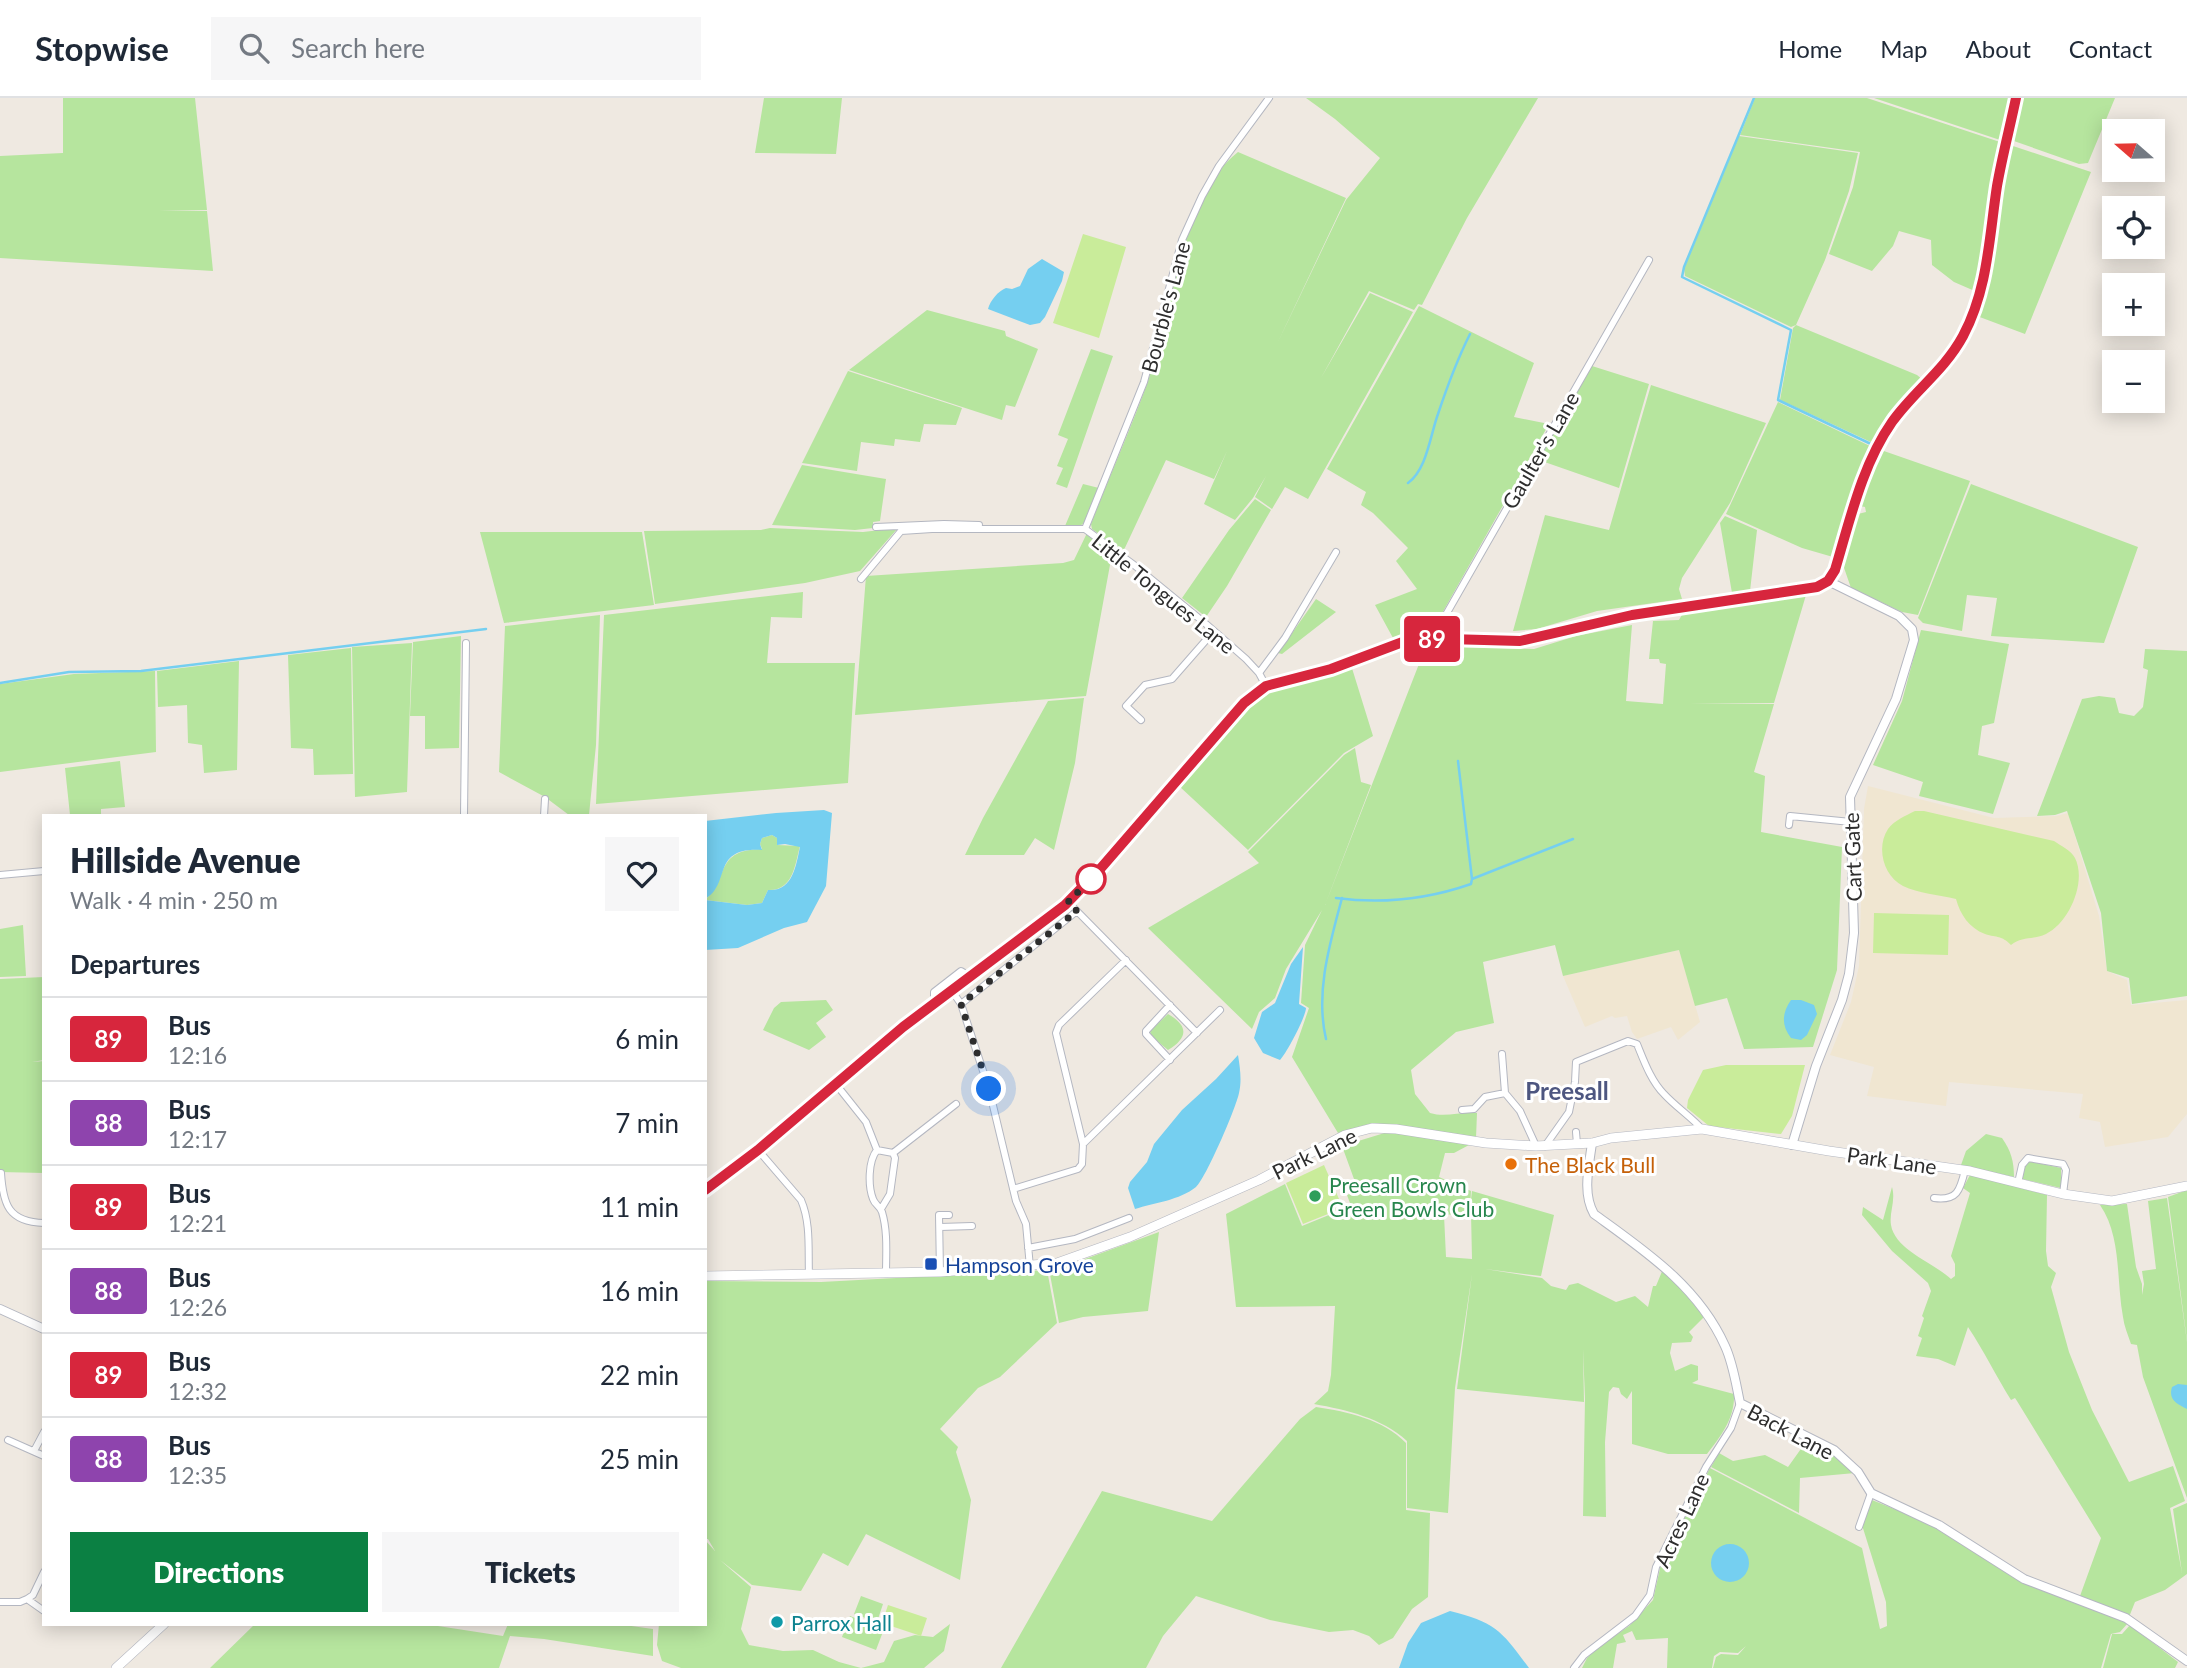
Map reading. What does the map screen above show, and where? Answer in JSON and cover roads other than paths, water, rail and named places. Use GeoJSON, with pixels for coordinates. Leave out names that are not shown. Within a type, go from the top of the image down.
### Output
{"type":"FeatureCollection","features":[{"type":"Feature","properties":{"kind":"main road"},"geometry":{"type":"LineString","coordinates":[[707,1188],[758,1150],[934,1003],[1068,902],[1101,868],[1244,703],[1266,686],[1331,669],[1408,640],[1520,641],[1632,615],[1817,587],[1828,581],[1835,570],[1863,478],[1877,448],[1892,423],[1950,358],[1977,303],[1987,267],[1997,185],[2016,98]]}},
{"type":"Feature","properties":{"kind":"main road","name":"Park Lane"},"geometry":{"type":"LineString","coordinates":[[707,1276],[940,1272],[1030,1267],[1068,1260],[1130,1237],[1259,1180],[1345,1135],[1365,1129],[1384,1128],[1486,1143],[1541,1146],[1592,1143],[1611,1138],[1702,1129],[1965,1170],[2063,1194],[2112,1201],[2187,1186]]}},
{"type":"Feature","properties":{"kind":"main road"},"geometry":{"type":"LineString","coordinates":[[116,1668],[162,1626]]}},
{"type":"Feature","properties":{"kind":"street","name":"Bourble's Lane"},"geometry":{"type":"LineString","coordinates":[[1085,529],[1144,382],[1182,240],[1219,166],[1269,98]]}},
{"type":"Feature","properties":{"kind":"street","name":"Gaulter's Lane"},"geometry":{"type":"LineString","coordinates":[[1432,639],[1649,260]]}},
{"type":"Feature","properties":{"kind":"street"},"geometry":{"type":"LineString","coordinates":[[876,527],[966,524],[991,529]]}},
{"type":"Feature","properties":{"kind":"street","name":"Little Tongues Lane"},"geometry":{"type":"LineString","coordinates":[[861,579],[901,531],[1085,529],[1214,631],[1259,673],[1266,686]]}},
{"type":"Feature","properties":{"kind":"street"},"geometry":{"type":"LineString","coordinates":[[1259,673],[1285,638],[1336,552]]}},
{"type":"Feature","properties":{"kind":"street","name":"Cart Gate"},"geometry":{"type":"LineString","coordinates":[[1792,1145],[1816,1066],[1850,974],[1854,933],[1850,797],[1896,699],[1914,640],[1912,629],[1899,616],[1828,581]]}},
{"type":"Feature","properties":{"kind":"street"},"geometry":{"type":"LineString","coordinates":[[1141,720],[1126,706],[1145,685],[1172,679],[1214,631]]}},
{"type":"Feature","properties":{"kind":"street"},"geometry":{"type":"LineString","coordinates":[[464,814],[466,643]]}},
{"type":"Feature","properties":{"kind":"street"},"geometry":{"type":"LineString","coordinates":[[544,814],[545,799]]}},
{"type":"Feature","properties":{"kind":"street"},"geometry":{"type":"LineString","coordinates":[[1789,825],[1790,816],[1851,822]]}},
{"type":"Feature","properties":{"kind":"street"},"geometry":{"type":"LineString","coordinates":[[0,875],[42,871]]}},
{"type":"Feature","properties":{"kind":"street"},"geometry":{"type":"LineString","coordinates":[[1068,902],[1197,1033]]}},
{"type":"Feature","properties":{"kind":"street"},"geometry":{"type":"LineString","coordinates":[[961,1004],[1077,911]]}},
{"type":"Feature","properties":{"kind":"street"},"geometry":{"type":"LineString","coordinates":[[1013,1189],[1079,1169],[1082,1164],[1083,1144],[1056,1029],[1126,960]]}},
{"type":"Feature","properties":{"kind":"street"},"geometry":{"type":"LineString","coordinates":[[934,1003],[933,992],[961,971],[971,976]]}},
{"type":"Feature","properties":{"kind":"street"},"geometry":{"type":"LineString","coordinates":[[952,990],[961,1004],[989,1089],[1013,1189],[1026,1224],[1030,1267]]}},
{"type":"Feature","properties":{"kind":"street"},"geometry":{"type":"LineString","coordinates":[[1170,1005],[1146,1031],[1170,1060]]}},
{"type":"Feature","properties":{"kind":"street"},"geometry":{"type":"LineString","coordinates":[[1083,1144],[1220,1010]]}},
{"type":"Feature","properties":{"kind":"street"},"geometry":{"type":"LineString","coordinates":[[1502,1054],[1505,1093],[1520,1111],[1541,1146],[1569,1112],[1576,1062],[1628,1041],[1637,1044],[1648,1070],[1663,1093],[1702,1129]]}},
{"type":"Feature","properties":{"kind":"street"},"geometry":{"type":"LineString","coordinates":[[835,1083],[866,1122],[877,1150],[872,1161],[871,1189],[873,1199],[881,1209],[885,1233],[886,1273]]}},
{"type":"Feature","properties":{"kind":"street"},"geometry":{"type":"LineString","coordinates":[[1462,1110],[1474,1109],[1485,1097],[1505,1093]]}},
{"type":"Feature","properties":{"kind":"street"},"geometry":{"type":"LineString","coordinates":[[877,1150],[893,1153],[956,1104]]}},
{"type":"Feature","properties":{"kind":"street"},"geometry":{"type":"LineString","coordinates":[[1576,1132],[1577,1144]]}},
{"type":"Feature","properties":{"kind":"street","name":"Back Lane"},"geometry":{"type":"LineString","coordinates":[[1592,1143],[1587,1182],[1591,1210],[1659,1261],[1706,1310],[1726,1347],[1740,1403],[1834,1450],[1858,1472],[1871,1493],[1939,1525],[2024,1579],[2126,1618],[2187,1661]]}},
{"type":"Feature","properties":{"kind":"street"},"geometry":{"type":"LineString","coordinates":[[758,1150],[801,1200],[805,1209],[809,1275]]}},
{"type":"Feature","properties":{"kind":"street"},"geometry":{"type":"LineString","coordinates":[[881,1209],[893,1184],[893,1153]]}},
{"type":"Feature","properties":{"kind":"street"},"geometry":{"type":"LineString","coordinates":[[2018,1183],[2022,1165],[2028,1157],[2063,1164],[2066,1170],[2063,1194]]}},
{"type":"Feature","properties":{"kind":"street"},"geometry":{"type":"LineString","coordinates":[[1934,1198],[1946,1200],[1959,1190],[1965,1170]]}},
{"type":"Feature","properties":{"kind":"street"},"geometry":{"type":"LineString","coordinates":[[1,1173],[2,1198],[14,1216],[42,1223]]}},
{"type":"Feature","properties":{"kind":"street"},"geometry":{"type":"LineString","coordinates":[[1946,1200],[1950,1209]]}},
{"type":"Feature","properties":{"kind":"street"},"geometry":{"type":"LineString","coordinates":[[940,1272],[939,1215],[949,1215]]}},
{"type":"Feature","properties":{"kind":"street"},"geometry":{"type":"LineString","coordinates":[[1028,1248],[1075,1239],[1129,1218]]}},
{"type":"Feature","properties":{"kind":"street"},"geometry":{"type":"LineString","coordinates":[[940,1227],[972,1226]]}},
{"type":"Feature","properties":{"kind":"street"},"geometry":{"type":"LineString","coordinates":[[0,1310],[42,1328]]}},
{"type":"Feature","properties":{"kind":"street","name":"Acres Lane"},"geometry":{"type":"LineString","coordinates":[[1574,1668],[1584,1656],[1635,1616],[1650,1595],[1656,1567],[1706,1467],[1731,1428],[1740,1403]]}},
{"type":"Feature","properties":{"kind":"street"},"geometry":{"type":"LineString","coordinates":[[34,1451],[42,1436]]}},
{"type":"Feature","properties":{"kind":"street"},"geometry":{"type":"LineString","coordinates":[[8,1440],[42,1455]]}},
{"type":"Feature","properties":{"kind":"street"},"geometry":{"type":"LineString","coordinates":[[1859,1527],[1871,1493]]}},
{"type":"Feature","properties":{"kind":"street"},"geometry":{"type":"LineString","coordinates":[[0,1602],[20,1602],[27,1599],[33,1595],[42,1576]]}},
{"type":"Feature","properties":{"kind":"street"},"geometry":{"type":"LineString","coordinates":[[27,1599],[42,1610]]}},
{"type":"Feature","properties":{"kind":"water"},"geometry":{"type":"Polygon","coordinates":[[[1042,259],[1064,272],[1040,323],[1030,325],[988,309],[1000,291],[1020,286],[1028,269],[1042,259]]]}},
{"type":"Feature","properties":{"kind":"water"},"geometry":{"type":"Polygon","coordinates":[[[824,810],[832,813],[826,886],[807,922],[784,928],[738,948],[707,950],[707,900],[747,905],[762,903],[768,890],[783,887],[788,882],[795,869],[800,847],[777,845],[777,838],[772,835],[762,838],[762,850],[735,854],[728,860],[718,885],[707,897],[707,821],[824,810]]]}},
{"type":"Feature","properties":{"kind":"water"},"geometry":{"type":"Polygon","coordinates":[[[1303,947],[1299,1004],[1306,1008],[1300,1026],[1280,1060],[1263,1053],[1254,1038],[1262,1012],[1275,1003],[1291,964],[1303,947]]]}},
{"type":"Feature","properties":{"kind":"water"},"geometry":{"type":"Polygon","coordinates":[[[1791,1000],[1801,1000],[1814,1005],[1817,1014],[1807,1035],[1801,1040],[1791,1038],[1784,1024],[1784,1014],[1791,1000]]]}},
{"type":"Feature","properties":{"kind":"water"},"geometry":{"type":"Polygon","coordinates":[[[1238,1055],[1241,1079],[1237,1101],[1201,1181],[1182,1195],[1135,1209],[1128,1188],[1147,1162],[1154,1144],[1182,1110],[1238,1055]]]}},
{"type":"Feature","properties":{"kind":"water"},"geometry":{"type":"Polygon","coordinates":[[[2178,1384],[2187,1385],[2187,1409],[2172,1398],[2172,1387],[2178,1384]]]}},
{"type":"Feature","properties":{"kind":"water"},"geometry":{"type":"Polygon","coordinates":[[[1730,1544],[1744,1549],[1749,1563],[1744,1577],[1730,1582],[1716,1577],[1711,1563],[1716,1549],[1730,1544]]]}},
{"type":"Feature","properties":{"kind":"water"},"geometry":{"type":"Polygon","coordinates":[[[1450,1611],[1488,1624],[1512,1645],[1529,1668],[1399,1668],[1408,1643],[1421,1623],[1450,1611]]]}},
{"type":"Feature","properties":{"kind":"waterway"},"geometry":{"type":"LineString","coordinates":[[1754,98],[1682,277],[1791,330],[1778,400],[1871,444]]}},
{"type":"Feature","properties":{"kind":"waterway"},"geometry":{"type":"LineString","coordinates":[[1408,483],[1424,461],[1445,394],[1470,334]]}},
{"type":"Feature","properties":{"kind":"waterway"},"geometry":{"type":"LineString","coordinates":[[0,683],[69,672],[141,671],[486,629]]}},
{"type":"Feature","properties":{"kind":"waterway"},"geometry":{"type":"LineString","coordinates":[[1458,761],[1472,879]]}},
{"type":"Feature","properties":{"kind":"waterway"},"geometry":{"type":"LineString","coordinates":[[1336,898],[1387,900],[1438,893],[1471,884],[1472,879],[1573,839]]}},
{"type":"Feature","properties":{"kind":"waterway"},"geometry":{"type":"LineString","coordinates":[[1326,1039],[1322,1003],[1325,968],[1342,898]]}},
{"type":"Feature","properties":{"kind":"place","name":"The Black Bull"},"geometry":{"type":"Point","coordinates":[1511,1164]}},
{"type":"Feature","properties":{"kind":"place","name":"Preesall Crown Green Bowls Club"},"geometry":{"type":"Point","coordinates":[1315,1196]}},
{"type":"Feature","properties":{"kind":"place","name":"Hampson Grove"},"geometry":{"type":"Point","coordinates":[931,1264]}},
{"type":"Feature","properties":{"kind":"place","name":"Parrox Hall"},"geometry":{"type":"Point","coordinates":[777,1622]}},
{"type":"Feature","properties":{"kind":"district","name":"Preesall"},"geometry":{"type":"Point","coordinates":[1567,1090]}}]}
